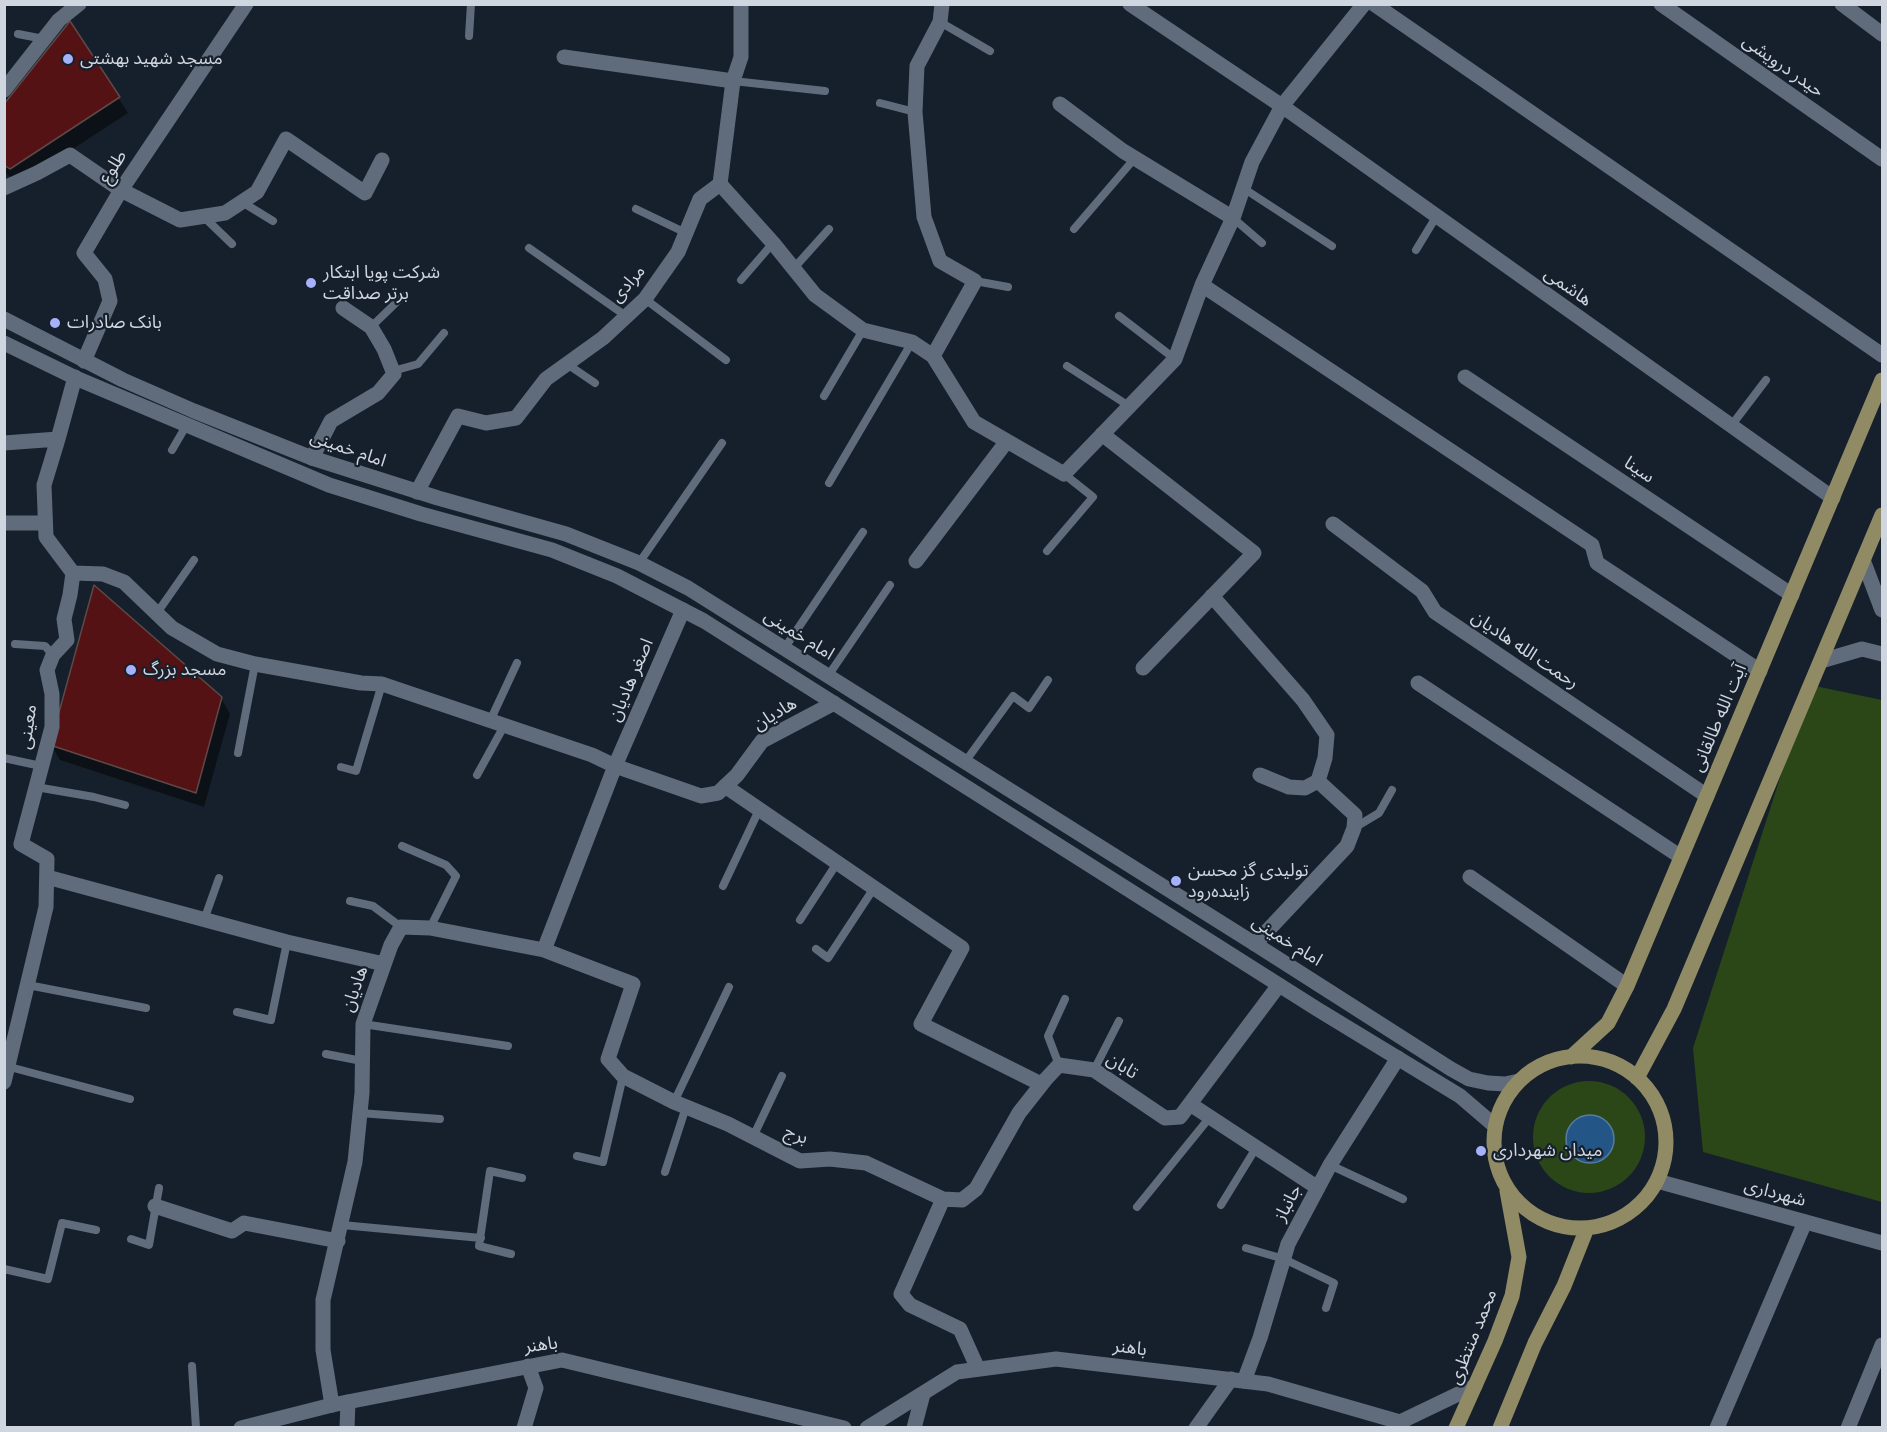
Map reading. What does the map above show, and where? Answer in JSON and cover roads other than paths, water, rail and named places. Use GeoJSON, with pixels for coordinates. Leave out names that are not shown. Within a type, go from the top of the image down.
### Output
{"type":"FeatureCollection","features":[{"type":"Feature","properties":{"kind":"main road","name":"آیت الله طالقانی"},"geometry":{"type":"LineString","coordinates":[[1571,1056],[1608,1023],[1627,986],[1882,380]]}},
{"type":"Feature","properties":{"kind":"main road"},"geometry":{"type":"LineString","coordinates":[[1636,1078],[1674,1009],[1882,514]]}},
{"type":"Feature","properties":{"kind":"main road"},"geometry":{"type":"LineString","coordinates":[[1571,1056],[1595,1057],[1617,1065],[1636,1078],[1652,1095],[1662,1115],[1666,1137],[1664,1160],[1657,1181],[1640,1204],[1616,1221],[1587,1228],[1564,1227],[1541,1220],[1522,1206],[1507,1188],[1497,1169],[1494,1151],[1495,1126],[1502,1105],[1514,1086],[1530,1072],[1550,1061],[1571,1056]]}},
{"type":"Feature","properties":{"kind":"main road","name":"محمد منتظری"},"geometry":{"type":"LineString","coordinates":[[1456,1428],[1512,1296],[1519,1257],[1507,1188]]}},
{"type":"Feature","properties":{"kind":"main road"},"geometry":{"type":"LineString","coordinates":[[1500,1427],[1535,1343],[1564,1286],[1587,1228]]}},
{"type":"Feature","properties":{"kind":"street"},"geometry":{"type":"LineString","coordinates":[[4,90],[59,20],[79,4]]}},
{"type":"Feature","properties":{"kind":"street","name":"طلوع"},"geometry":{"type":"LineString","coordinates":[[84,361],[110,300],[105,279],[84,253],[121,190],[246,4]]}},
{"type":"Feature","properties":{"kind":"street"},"geometry":{"type":"LineString","coordinates":[[741,4],[741,57],[733,81],[720,184],[773,243],[815,295],[863,330],[912,342],[933,356],[974,422],[1064,474],[1175,359],[1202,285],[1233,218],[1251,162],[1282,106],[1364,6],[1882,355]]}},
{"type":"Feature","properties":{"kind":"street"},"geometry":{"type":"LineString","coordinates":[[933,356],[975,281],[940,261],[924,217],[915,112],[917,66],[940,22],[942,4]]}},
{"type":"Feature","properties":{"kind":"street","name":"هاشمی"},"geometry":{"type":"LineString","coordinates":[[1130,4],[1282,106],[1833,498]]}},
{"type":"Feature","properties":{"kind":"street","name":"حیدر درویشی"},"geometry":{"type":"LineString","coordinates":[[1661,4],[1882,159]]}},
{"type":"Feature","properties":{"kind":"street"},"geometry":{"type":"LineString","coordinates":[[1842,4],[1882,34]]}},
{"type":"Feature","properties":{"kind":"street"},"geometry":{"type":"LineString","coordinates":[[564,57],[733,81]]}},
{"type":"Feature","properties":{"kind":"street"},"geometry":{"type":"LineString","coordinates":[[1060,104],[1135,158],[1233,218]]}},
{"type":"Feature","properties":{"kind":"street"},"geometry":{"type":"LineString","coordinates":[[4,188],[70,155],[121,190],[180,220],[225,213],[257,192],[286,138],[365,193],[382,160]]}},
{"type":"Feature","properties":{"kind":"street","name":"مرادی"},"geometry":{"type":"LineString","coordinates":[[417,492],[458,416],[486,423],[516,418],[546,379],[603,338],[645,299],[678,252],[700,199],[720,184]]}},
{"type":"Feature","properties":{"kind":"street"},"geometry":{"type":"LineString","coordinates":[[1202,285],[1592,545],[1597,563],[1760,671]]}},
{"type":"Feature","properties":{"kind":"street"},"geometry":{"type":"LineString","coordinates":[[312,458],[331,421],[378,393],[394,374],[371,327],[343,308]]}},
{"type":"Feature","properties":{"kind":"street","name":"امام خمینی"},"geometry":{"type":"LineString","coordinates":[[4,319],[84,361],[194,411],[312,458],[417,492],[566,534],[639,563],[688,588],[1255,944],[1451,1070],[1469,1079],[1488,1083],[1505,1084],[1519,1081]]}},
{"type":"Feature","properties":{"kind":"street"},"geometry":{"type":"LineString","coordinates":[[4,343],[186,426],[329,485],[421,514],[552,550],[617,576],[704,621],[1279,985],[1460,1096],[1495,1126]]}},
{"type":"Feature","properties":{"kind":"street"},"geometry":{"type":"LineString","coordinates":[[84,361],[75,377],[44,485],[46,537],[73,573],[103,574],[124,582],[172,628],[217,654],[255,664],[361,683],[382,684],[592,755],[615,766],[701,796],[718,793],[726,786],[962,948],[921,1024],[1041,1084]]}},
{"type":"Feature","properties":{"kind":"street","name":"سینا"},"geometry":{"type":"LineString","coordinates":[[1466,376],[1792,595]]}},
{"type":"Feature","properties":{"kind":"street"},"geometry":{"type":"LineString","coordinates":[[1102,434],[1254,553],[1143,668]]}},
{"type":"Feature","properties":{"kind":"street"},"geometry":{"type":"LineString","coordinates":[[4,443],[58,439]]}},
{"type":"Feature","properties":{"kind":"street"},"geometry":{"type":"LineString","coordinates":[[915,561],[1007,441]]}},
{"type":"Feature","properties":{"kind":"street"},"geometry":{"type":"LineString","coordinates":[[4,523],[45,523]]}},
{"type":"Feature","properties":{"kind":"street","name":"رحمت الله هادیان"},"geometry":{"type":"LineString","coordinates":[[1333,524],[1422,591],[1435,612],[1707,796]]}},
{"type":"Feature","properties":{"kind":"street"},"geometry":{"type":"LineString","coordinates":[[1863,560],[1882,610]]}},
{"type":"Feature","properties":{"kind":"street","name":"معینی"},"geometry":{"type":"LineString","coordinates":[[4,1082],[46,907],[47,860],[21,844],[52,727],[52,694],[47,670],[52,655],[67,640],[64,619],[73,573]]}},
{"type":"Feature","properties":{"kind":"street"},"geometry":{"type":"LineString","coordinates":[[1212,596],[1303,700],[1327,735],[1325,758],[1318,781],[1305,788],[1289,787],[1260,775]]}},
{"type":"Feature","properties":{"kind":"street","name":"اصغر هادیان"},"geometry":{"type":"LineString","coordinates":[[615,766],[682,610]]}},
{"type":"Feature","properties":{"kind":"street"},"geometry":{"type":"LineString","coordinates":[[1821,661],[1862,649],[1882,654]]}},
{"type":"Feature","properties":{"kind":"street"},"geometry":{"type":"LineString","coordinates":[[1418,683],[1681,857]]}},
{"type":"Feature","properties":{"kind":"street"},"geometry":{"type":"LineString","coordinates":[[834,703],[847,688]]}},
{"type":"Feature","properties":{"kind":"street","name":"هادیان"},"geometry":{"type":"LineString","coordinates":[[726,786],[762,741],[834,703]]}},
{"type":"Feature","properties":{"kind":"street"},"geometry":{"type":"LineString","coordinates":[[544,950],[615,766]]}},
{"type":"Feature","properties":{"kind":"street"},"geometry":{"type":"LineString","coordinates":[[1255,944],[1347,846],[1354,828],[1355,815],[1318,781]]}},
{"type":"Feature","properties":{"kind":"street"},"geometry":{"type":"LineString","coordinates":[[47,877],[287,942],[384,964]]}},
{"type":"Feature","properties":{"kind":"street"},"geometry":{"type":"LineString","coordinates":[[1470,877],[1627,986]]}},
{"type":"Feature","properties":{"kind":"street"},"geometry":{"type":"LineString","coordinates":[[401,927],[430,928],[544,950],[633,984],[609,1059],[623,1076]]}},
{"type":"Feature","properties":{"kind":"street","name":"هادیان"},"geometry":{"type":"LineString","coordinates":[[332,1405],[324,1350],[323,1300],[356,1162],[363,1024],[384,964],[401,927]]}},
{"type":"Feature","properties":{"kind":"street","name":"تابان"},"geometry":{"type":"LineString","coordinates":[[1059,1065],[1094,1070],[1165,1118],[1180,1117],[1279,985]]}},
{"type":"Feature","properties":{"kind":"street","name":"جانباز"},"geometry":{"type":"LineString","coordinates":[[1196,1428],[1238,1380],[1260,1338],[1288,1244],[1330,1165],[1398,1058]]}},
{"type":"Feature","properties":{"kind":"street"},"geometry":{"type":"LineString","coordinates":[[978,1369],[960,1329],[910,1305],[901,1294],[943,1199],[962,1200],[976,1189],[1019,1113],[1059,1065]]}},
{"type":"Feature","properties":{"kind":"street","name":"برج"},"geometry":{"type":"LineString","coordinates":[[623,1076],[680,1105],[728,1124],[800,1161],[830,1160],[866,1163],[943,1199]]}},
{"type":"Feature","properties":{"kind":"street"},"geometry":{"type":"LineString","coordinates":[[1190,1104],[1318,1188]]}},
{"type":"Feature","properties":{"kind":"street","name":"شهرداری"},"geometry":{"type":"LineString","coordinates":[[1657,1181],[1882,1243]]}},
{"type":"Feature","properties":{"kind":"street"},"geometry":{"type":"LineString","coordinates":[[155,1206],[232,1231],[244,1223],[340,1233]]}},
{"type":"Feature","properties":{"kind":"street"},"geometry":{"type":"LineString","coordinates":[[1717,1428],[1805,1222]]}},
{"type":"Feature","properties":{"kind":"street"},"geometry":{"type":"LineString","coordinates":[[1848,1428],[1882,1346]]}},
{"type":"Feature","properties":{"kind":"street","name":"باهنر"},"geometry":{"type":"LineString","coordinates":[[867,1428],[957,1372],[1056,1359],[1268,1384],[1402,1425]]}},
{"type":"Feature","properties":{"kind":"street","name":"باهنر"},"geometry":{"type":"LineString","coordinates":[[241,1428],[332,1405],[562,1360],[844,1428]]}},
{"type":"Feature","properties":{"kind":"street"},"geometry":{"type":"LineString","coordinates":[[524,1428],[536,1388],[528,1366]]}},
{"type":"Feature","properties":{"kind":"street"},"geometry":{"type":"LineString","coordinates":[[1402,1425],[1475,1386]]}},
{"type":"Feature","properties":{"kind":"street"},"geometry":{"type":"LineString","coordinates":[[914,1428],[923,1394]]}},
{"type":"Feature","properties":{"kind":"street"},"geometry":{"type":"LineString","coordinates":[[347,1428],[348,1402]]}},
{"type":"Feature","properties":{"kind":"lane"},"geometry":{"type":"LineString","coordinates":[[469,36],[471,4]]}},
{"type":"Feature","properties":{"kind":"lane"},"geometry":{"type":"LineString","coordinates":[[940,22],[990,51]]}},
{"type":"Feature","properties":{"kind":"lane"},"geometry":{"type":"LineString","coordinates":[[18,34],[44,39]]}},
{"type":"Feature","properties":{"kind":"lane"},"geometry":{"type":"LineString","coordinates":[[733,81],[825,91]]}},
{"type":"Feature","properties":{"kind":"lane"},"geometry":{"type":"LineString","coordinates":[[880,103],[915,112]]}},
{"type":"Feature","properties":{"kind":"lane"},"geometry":{"type":"LineString","coordinates":[[1074,229],[1135,158]]}},
{"type":"Feature","properties":{"kind":"lane"},"geometry":{"type":"LineString","coordinates":[[1243,188],[1332,246]]}},
{"type":"Feature","properties":{"kind":"lane"},"geometry":{"type":"LineString","coordinates":[[242,202],[273,221]]}},
{"type":"Feature","properties":{"kind":"lane"},"geometry":{"type":"LineString","coordinates":[[636,209],[686,233]]}},
{"type":"Feature","properties":{"kind":"lane"},"geometry":{"type":"LineString","coordinates":[[203,216],[232,244]]}},
{"type":"Feature","properties":{"kind":"lane"},"geometry":{"type":"LineString","coordinates":[[1416,250],[1436,217]]}},
{"type":"Feature","properties":{"kind":"lane"},"geometry":{"type":"LineString","coordinates":[[1233,218],[1262,243]]}},
{"type":"Feature","properties":{"kind":"lane"},"geometry":{"type":"LineString","coordinates":[[794,268],[829,229]]}},
{"type":"Feature","properties":{"kind":"lane"},"geometry":{"type":"LineString","coordinates":[[741,280],[773,243]]}},
{"type":"Feature","properties":{"kind":"lane"},"geometry":{"type":"LineString","coordinates":[[529,248],[626,316]]}},
{"type":"Feature","properties":{"kind":"lane"},"geometry":{"type":"LineString","coordinates":[[975,281],[1008,287]]}},
{"type":"Feature","properties":{"kind":"lane"},"geometry":{"type":"LineString","coordinates":[[371,327],[403,296]]}},
{"type":"Feature","properties":{"kind":"lane"},"geometry":{"type":"LineString","coordinates":[[645,299],[726,360]]}},
{"type":"Feature","properties":{"kind":"lane"},"geometry":{"type":"LineString","coordinates":[[1119,316],[1175,359]]}},
{"type":"Feature","properties":{"kind":"lane"},"geometry":{"type":"LineString","coordinates":[[824,396],[863,330]]}},
{"type":"Feature","properties":{"kind":"lane"},"geometry":{"type":"LineString","coordinates":[[393,371],[418,364],[444,333]]}},
{"type":"Feature","properties":{"kind":"lane"},"geometry":{"type":"LineString","coordinates":[[829,483],[912,342]]}},
{"type":"Feature","properties":{"kind":"lane"},"geometry":{"type":"LineString","coordinates":[[567,364],[596,382]]}},
{"type":"Feature","properties":{"kind":"lane"},"geometry":{"type":"LineString","coordinates":[[1067,366],[1129,406]]}},
{"type":"Feature","properties":{"kind":"lane"},"geometry":{"type":"LineString","coordinates":[[1731,426],[1766,380]]}},
{"type":"Feature","properties":{"kind":"lane"},"geometry":{"type":"LineString","coordinates":[[172,450],[186,426]]}},
{"type":"Feature","properties":{"kind":"lane"},"geometry":{"type":"LineString","coordinates":[[639,563],[722,443]]}},
{"type":"Feature","properties":{"kind":"lane"},"geometry":{"type":"LineString","coordinates":[[1047,551],[1093,497],[1064,474]]}},
{"type":"Feature","properties":{"kind":"lane"},"geometry":{"type":"LineString","coordinates":[[784,649],[863,532]]}},
{"type":"Feature","properties":{"kind":"lane"},"geometry":{"type":"LineString","coordinates":[[157,613],[194,560]]}},
{"type":"Feature","properties":{"kind":"lane"},"geometry":{"type":"LineString","coordinates":[[828,676],[890,585]]}},
{"type":"Feature","properties":{"kind":"lane"},"geometry":{"type":"LineString","coordinates":[[15,644],[45,646],[52,655]]}},
{"type":"Feature","properties":{"kind":"lane"},"geometry":{"type":"LineString","coordinates":[[477,775],[517,663]]}},
{"type":"Feature","properties":{"kind":"lane"},"geometry":{"type":"LineString","coordinates":[[238,753],[255,664]]}},
{"type":"Feature","properties":{"kind":"lane"},"geometry":{"type":"LineString","coordinates":[[965,762],[1013,696],[1029,708],[1048,680]]}},
{"type":"Feature","properties":{"kind":"lane"},"geometry":{"type":"LineString","coordinates":[[341,767],[356,771],[382,684]]}},
{"type":"Feature","properties":{"kind":"lane"},"geometry":{"type":"LineString","coordinates":[[4,758],[41,766]]}},
{"type":"Feature","properties":{"kind":"lane"},"geometry":{"type":"LineString","coordinates":[[36,788],[94,797],[125,805]]}},
{"type":"Feature","properties":{"kind":"lane"},"geometry":{"type":"LineString","coordinates":[[1354,828],[1379,813],[1392,790]]}},
{"type":"Feature","properties":{"kind":"lane"},"geometry":{"type":"LineString","coordinates":[[723,886],[759,810]]}},
{"type":"Feature","properties":{"kind":"lane"},"geometry":{"type":"LineString","coordinates":[[402,846],[446,866],[456,876],[430,928]]}},
{"type":"Feature","properties":{"kind":"lane"},"geometry":{"type":"LineString","coordinates":[[800,920],[837,863]]}},
{"type":"Feature","properties":{"kind":"lane"},"geometry":{"type":"LineString","coordinates":[[204,920],[219,878]]}},
{"type":"Feature","properties":{"kind":"lane"},"geometry":{"type":"LineString","coordinates":[[816,949],[828,958],[874,888]]}},
{"type":"Feature","properties":{"kind":"lane"},"geometry":{"type":"LineString","coordinates":[[350,901],[373,906],[401,927]]}},
{"type":"Feature","properties":{"kind":"lane"},"geometry":{"type":"LineString","coordinates":[[237,1012],[271,1020],[287,942]]}},
{"type":"Feature","properties":{"kind":"lane"},"geometry":{"type":"LineString","coordinates":[[28,985],[146,1008]]}},
{"type":"Feature","properties":{"kind":"lane"},"geometry":{"type":"LineString","coordinates":[[664,1172],[680,1105],[729,987]]}},
{"type":"Feature","properties":{"kind":"lane"},"geometry":{"type":"LineString","coordinates":[[1059,1065],[1047,1036],[1065,999]]}},
{"type":"Feature","properties":{"kind":"lane"},"geometry":{"type":"LineString","coordinates":[[1094,1070],[1119,1021]]}},
{"type":"Feature","properties":{"kind":"lane"},"geometry":{"type":"LineString","coordinates":[[363,1024],[508,1046]]}},
{"type":"Feature","properties":{"kind":"lane"},"geometry":{"type":"LineString","coordinates":[[326,1054],[362,1061]]}},
{"type":"Feature","properties":{"kind":"lane"},"geometry":{"type":"LineString","coordinates":[[6,1066],[130,1099]]}},
{"type":"Feature","properties":{"kind":"lane"},"geometry":{"type":"LineString","coordinates":[[577,1156],[603,1162],[623,1076]]}},
{"type":"Feature","properties":{"kind":"lane"},"geometry":{"type":"LineString","coordinates":[[753,1137],[782,1076]]}},
{"type":"Feature","properties":{"kind":"lane"},"geometry":{"type":"LineString","coordinates":[[360,1113],[440,1119]]}},
{"type":"Feature","properties":{"kind":"lane"},"geometry":{"type":"LineString","coordinates":[[1137,1207],[1210,1117]]}},
{"type":"Feature","properties":{"kind":"lane"},"geometry":{"type":"LineString","coordinates":[[1221,1205],[1256,1148]]}},
{"type":"Feature","properties":{"kind":"lane"},"geometry":{"type":"LineString","coordinates":[[1330,1165],[1403,1199]]}},
{"type":"Feature","properties":{"kind":"lane"},"geometry":{"type":"LineString","coordinates":[[511,1254],[479,1246],[490,1171],[522,1178]]}},
{"type":"Feature","properties":{"kind":"lane"},"geometry":{"type":"LineString","coordinates":[[130,1239],[149,1245],[159,1188]]}},
{"type":"Feature","properties":{"kind":"lane"},"geometry":{"type":"LineString","coordinates":[[4,1269],[48,1279],[62,1223],[96,1230]]}},
{"type":"Feature","properties":{"kind":"lane"},"geometry":{"type":"LineString","coordinates":[[340,1233],[481,1238]]}},
{"type":"Feature","properties":{"kind":"lane"},"geometry":{"type":"LineString","coordinates":[[1246,1248],[1284,1259],[1334,1283],[1326,1308]]}},
{"type":"Feature","properties":{"kind":"lane"},"geometry":{"type":"LineString","coordinates":[[192,1366],[196,1428]]}},
{"type":"Feature","properties":{"kind":"water"},"geometry":{"type":"Polygon","coordinates":[[[1585,1115],[1595,1115],[1607,1122],[1614,1134],[1614,1144],[1607,1156],[1595,1163],[1585,1163],[1570,1152],[1566,1144],[1566,1134],[1577,1119],[1585,1115]]]}},
{"type":"Feature","properties":{"kind":"place","name":"مسجد شهید بهشتی"},"geometry":{"type":"Point","coordinates":[68,59]}},
{"type":"Feature","properties":{"kind":"place","name":"شرکت پویا ابتکار برتر صداقت"},"geometry":{"type":"Point","coordinates":[311,283]}},
{"type":"Feature","properties":{"kind":"place","name":"بانک صادرات"},"geometry":{"type":"Point","coordinates":[55,323]}},
{"type":"Feature","properties":{"kind":"place","name":"مسجد بزرگ"},"geometry":{"type":"Point","coordinates":[131,670]}},
{"type":"Feature","properties":{"kind":"place","name":"تولیدی گز محسن زاینده‌رود"},"geometry":{"type":"Point","coordinates":[1176,881]}},
{"type":"Feature","properties":{"kind":"place","name":"میدان شهرداری"},"geometry":{"type":"Point","coordinates":[1481,1151]}}]}
